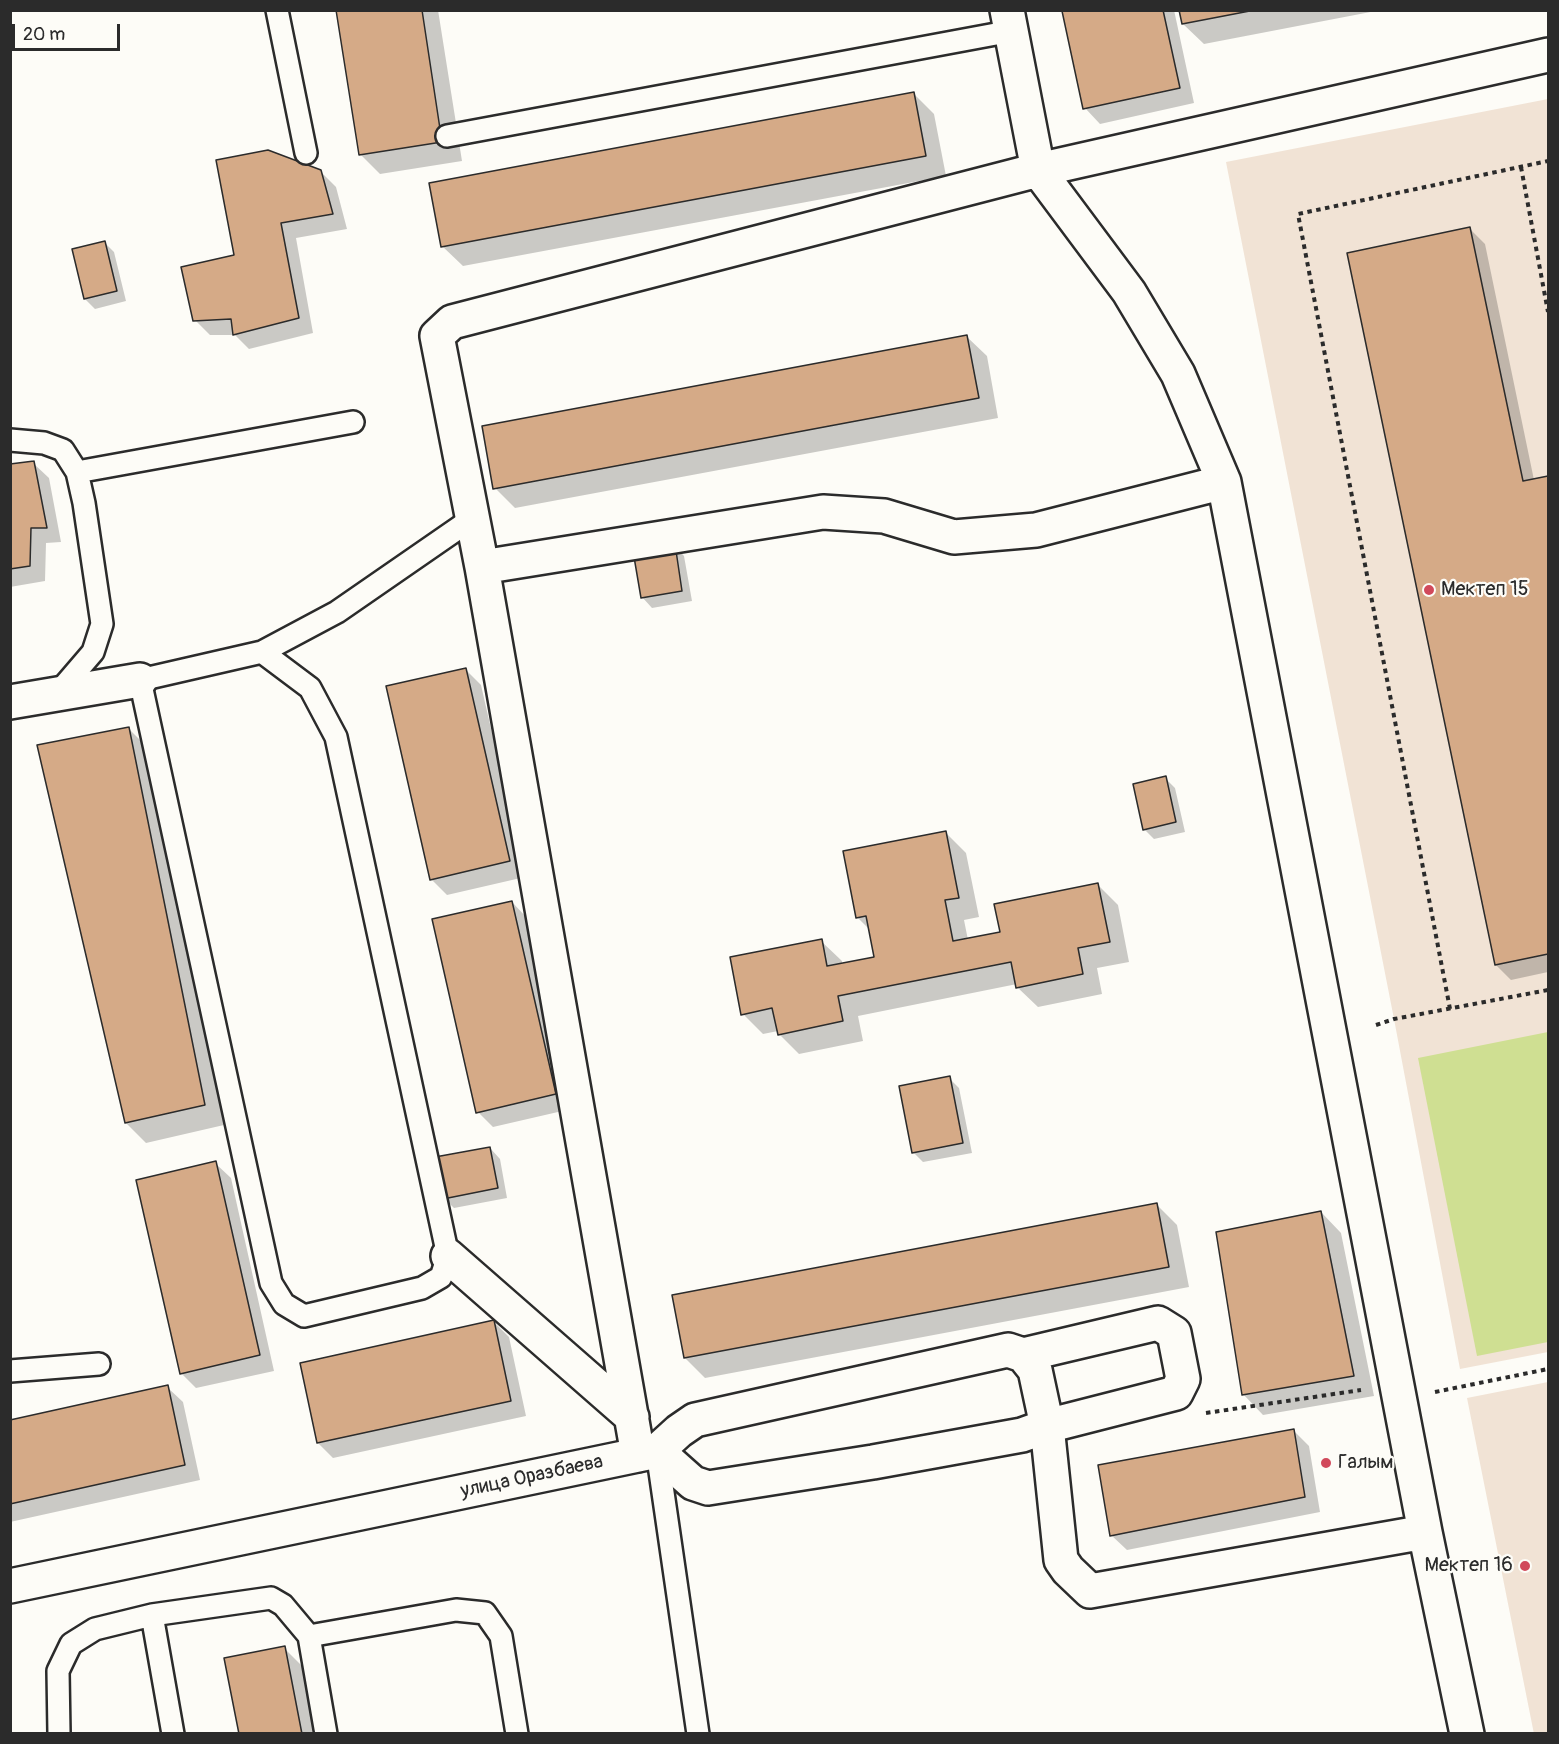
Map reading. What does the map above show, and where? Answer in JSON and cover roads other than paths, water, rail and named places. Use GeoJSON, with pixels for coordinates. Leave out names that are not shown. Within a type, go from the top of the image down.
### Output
{"type":"FeatureCollection","features":[{"type":"Feature","properties":{"kind":"street"},"geometry":{"type":"LineString","coordinates":[[1009,21],[1038,170],[1129,292],[1178,374],[1224,482],[1425,1532],[1467,1734]]}},
{"type":"Feature","properties":{"kind":"street"},"geometry":{"type":"LineString","coordinates":[[1029,1362],[1102,1335],[1158,1323],[1174,1333],[1183,1379],[1176,1393],[1047,1426],[1022,1435],[873,1462],[708,1488],[693,1483],[648,1453],[632,1417],[482,567],[437,336],[452,322],[1038,170],[1548,55]]}},
{"type":"Feature","properties":{"kind":"street"},"geometry":{"type":"LineString","coordinates":[[482,567],[823,512],[884,516],[954,537],[1036,530],[1224,482]]}},
{"type":"Feature","properties":{"kind":"street"},"geometry":{"type":"LineString","coordinates":[[10,702],[140,680]]}},
{"type":"Feature","properties":{"kind":"street"},"geometry":{"type":"LineString","coordinates":[[448,1256],[632,1417]]}},
{"type":"Feature","properties":{"kind":"street"},"geometry":{"type":"LineString","coordinates":[[648,1453],[695,1420],[1008,1350],[1029,1362],[1047,1426],[1061,1560],[1090,1592],[1425,1532]]}},
{"type":"Feature","properties":{"kind":"street","name":"улица Оразбаева"},"geometry":{"type":"LineString","coordinates":[[10,1586],[648,1453]]}},
{"type":"Feature","properties":{"kind":"lane"},"geometry":{"type":"LineString","coordinates":[[277,10],[306,153]]}},
{"type":"Feature","properties":{"kind":"lane"},"geometry":{"type":"LineString","coordinates":[[447,136],[1009,21]]}},
{"type":"Feature","properties":{"kind":"lane"},"geometry":{"type":"LineString","coordinates":[[77,472],[353,422]]}},
{"type":"Feature","properties":{"kind":"lane"},"geometry":{"type":"LineString","coordinates":[[10,440],[44,443],[63,450],[77,472],[84,503],[102,624],[93,652],[57,694]]}},
{"type":"Feature","properties":{"kind":"lane"},"geometry":{"type":"LineString","coordinates":[[262,652],[310,688],[336,737],[448,1256],[441,1277],[422,1288],[304,1316],[284,1304],[271,1283],[140,680],[262,652],[337,612],[473,518]]}},
{"type":"Feature","properties":{"kind":"lane"},"geometry":{"type":"LineString","coordinates":[[10,1371],[99,1364]]}},
{"type":"Feature","properties":{"kind":"lane"},"geometry":{"type":"LineString","coordinates":[[648,1453],[698,1734]]}},
{"type":"Feature","properties":{"kind":"lane"},"geometry":{"type":"LineString","coordinates":[[59,1734],[58,1671],[71,1644],[95,1629],[152,1615],[271,1598],[283,1605],[309,1636],[326,1734]]}},
{"type":"Feature","properties":{"kind":"lane"},"geometry":{"type":"LineString","coordinates":[[309,1636],[456,1610],[485,1613],[501,1635],[517,1734]]}},
{"type":"Feature","properties":{"kind":"lane"},"geometry":{"type":"LineString","coordinates":[[152,1615],[173,1734]]}},
{"type":"Feature","properties":{"kind":"place","name":"Мектеп 15"},"geometry":{"type":"Point","coordinates":[1429,590]}},
{"type":"Feature","properties":{"kind":"place","name":"Галым"},"geometry":{"type":"Point","coordinates":[1326,1463]}},
{"type":"Feature","properties":{"kind":"place","name":"Мектеп 16"},"geometry":{"type":"Point","coordinates":[1525,1566]}}]}
